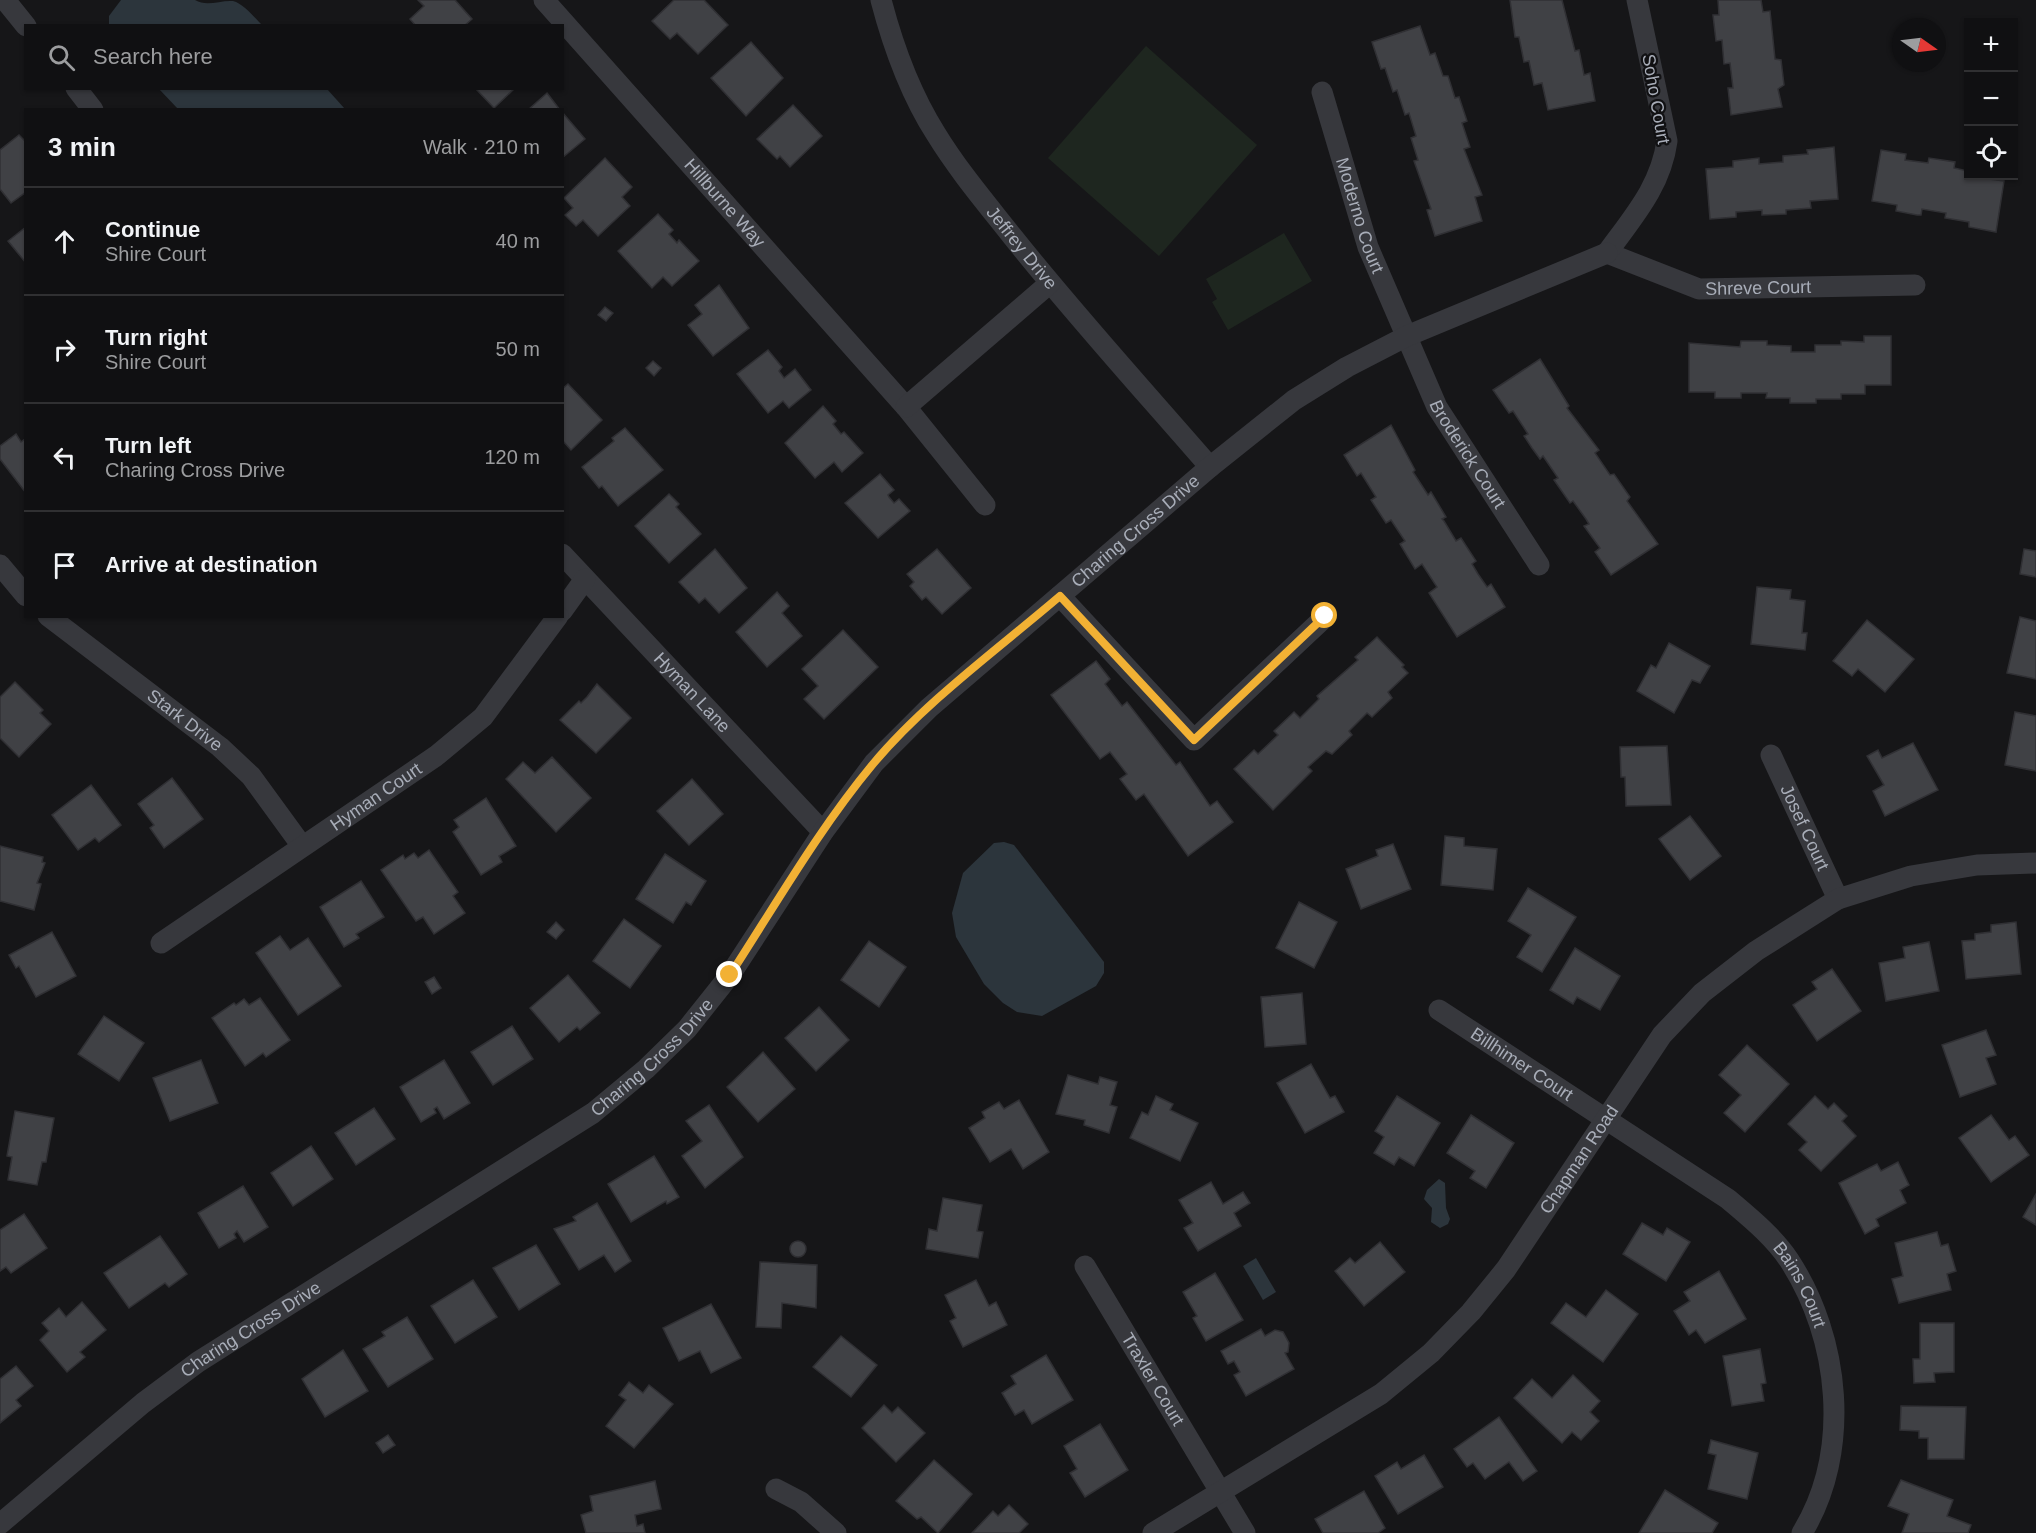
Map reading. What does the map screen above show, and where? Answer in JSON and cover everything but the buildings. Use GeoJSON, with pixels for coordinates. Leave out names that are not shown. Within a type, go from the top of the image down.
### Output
{"type":"FeatureCollection","features":[{"type":"Feature","properties":{"kind":"street"},"geometry":{"type":"LineString","coordinates":[[4,0],[24,24]]}},
{"type":"Feature","properties":{"kind":"street","name":"Hillburne Way"},"geometry":{"type":"LineString","coordinates":[[544,0],[906,406],[985,505]]}},
{"type":"Feature","properties":{"kind":"street","name":"Jeffrey Drive"},"geometry":{"type":"LineString","coordinates":[[881,0],[891,39],[935,133],[969,182],[1050,283],[1210,467]]}},
{"type":"Feature","properties":{"kind":"street","name":"Soho Court"},"geometry":{"type":"LineString","coordinates":[[1607,253],[1654,186],[1664,162],[1667,141],[1637,0]]}},
{"type":"Feature","properties":{"kind":"street"},"geometry":{"type":"LineString","coordinates":[[78,90],[91,108]]}},
{"type":"Feature","properties":{"kind":"street","name":"Moderno Court"},"geometry":{"type":"LineString","coordinates":[[1322,92],[1368,247],[1407,336]]}},
{"type":"Feature","properties":{"kind":"street","name":"Shreve Court"},"geometry":{"type":"LineString","coordinates":[[1607,253],[1699,290],[1915,285]]}},
{"type":"Feature","properties":{"kind":"street","name":"Charing Cross Drive"},"geometry":{"type":"LineString","coordinates":[[0,1524],[143,1403],[198,1362],[594,1113],[637,1077],[687,1029],[730,975],[823,832],[874,763],[929,708],[1210,467],[1294,400],[1347,367],[1407,336],[1607,253]]}},
{"type":"Feature","properties":{"kind":"street"},"geometry":{"type":"LineString","coordinates":[[906,406],[1050,283]]}},
{"type":"Feature","properties":{"kind":"street","name":"Broderick Court"},"geometry":{"type":"LineString","coordinates":[[1407,336],[1437,407],[1539,564]]}},
{"type":"Feature","properties":{"kind":"street","name":"Hyman Lane"},"geometry":{"type":"LineString","coordinates":[[564,556],[823,832]]}},
{"type":"Feature","properties":{"kind":"street"},"geometry":{"type":"LineString","coordinates":[[0,565],[24,594]]}},
{"type":"Feature","properties":{"kind":"street"},"geometry":{"type":"LineString","coordinates":[[564,608],[585,579]]}},
{"type":"Feature","properties":{"kind":"street"},"geometry":{"type":"LineString","coordinates":[[1060,596],[1194,740],[1325,616]]}},
{"type":"Feature","properties":{"kind":"street","name":"Stark Drive"},"geometry":{"type":"LineString","coordinates":[[51,618],[220,747],[251,776],[302,846]]}},
{"type":"Feature","properties":{"kind":"street","name":"Hyman Court"},"geometry":{"type":"LineString","coordinates":[[161,943],[436,756],[483,717],[557,618]]}},
{"type":"Feature","properties":{"kind":"street","name":"Josef Court"},"geometry":{"type":"LineString","coordinates":[[1771,755],[1838,899]]}},
{"type":"Feature","properties":{"kind":"street","name":"Chapman Road"},"geometry":{"type":"LineString","coordinates":[[1153,1533],[1382,1394],[1431,1353],[1471,1312],[1506,1269],[1662,1035],[1702,993],[1756,951],[1838,899],[1911,876],[1977,865],[2036,863]]}},
{"type":"Feature","properties":{"kind":"street","name":"Billhimer Court"},"geometry":{"type":"LineString","coordinates":[[1439,1010],[1605,1119]]}},
{"type":"Feature","properties":{"kind":"street","name":"Bains Court"},"geometry":{"type":"LineString","coordinates":[[1605,1119],[1728,1199],[1760,1227],[1788,1258],[1805,1287],[1821,1324],[1832,1370],[1834,1406],[1830,1451],[1820,1491],[1802,1533]]}},
{"type":"Feature","properties":{"kind":"street","name":"Traxler Court"},"geometry":{"type":"LineString","coordinates":[[1085,1266],[1245,1533]]}},
{"type":"Feature","properties":{"kind":"street"},"geometry":{"type":"LineString","coordinates":[[776,1489],[801,1502],[836,1533]]}},
{"type":"Feature","properties":{"kind":"shaded area"},"geometry":{"type":"Polygon","coordinates":[[[121,0],[195,0],[209,3],[233,1],[245,8],[261,24],[109,24],[109,16],[121,0]]]}},
{"type":"Feature","properties":{"kind":"shaded area"},"geometry":{"type":"Polygon","coordinates":[[[1146,46],[1257,145],[1159,256],[1048,158],[1146,46]]]}},
{"type":"Feature","properties":{"kind":"shaded area"},"geometry":{"type":"Polygon","coordinates":[[[160,90],[328,90],[344,108],[177,108],[160,90]]]}},
{"type":"Feature","properties":{"kind":"shaded area"},"geometry":{"type":"Polygon","coordinates":[[[1284,233],[1312,281],[1228,330],[1212,302],[1217,299],[1206,279],[1284,233]]]}},
{"type":"Feature","properties":{"kind":"shaded area"},"geometry":{"type":"Polygon","coordinates":[[[1004,842],[1014,845],[1104,962],[1104,973],[1096,986],[1042,1016],[1017,1012],[1003,1003],[984,984],[956,937],[952,913],[963,873],[994,843],[1004,842]]]}},
{"type":"Feature","properties":{"kind":"shaded area"},"geometry":{"type":"Polygon","coordinates":[[[1439,1179],[1445,1183],[1446,1208],[1450,1219],[1448,1224],[1440,1228],[1431,1222],[1432,1208],[1424,1199],[1427,1190],[1439,1179]]]}},
{"type":"Feature","properties":{"kind":"shaded area"},"geometry":{"type":"Polygon","coordinates":[[[1256,1258],[1276,1292],[1263,1300],[1243,1266],[1256,1258]]]}},
{"type":"Feature","properties":{"kind":"route"},"geometry":{"type":"LineString","coordinates":[[730,975],[823,832],[874,763],[929,708],[1060,596],[1194,740],[1325,616]]}}]}
